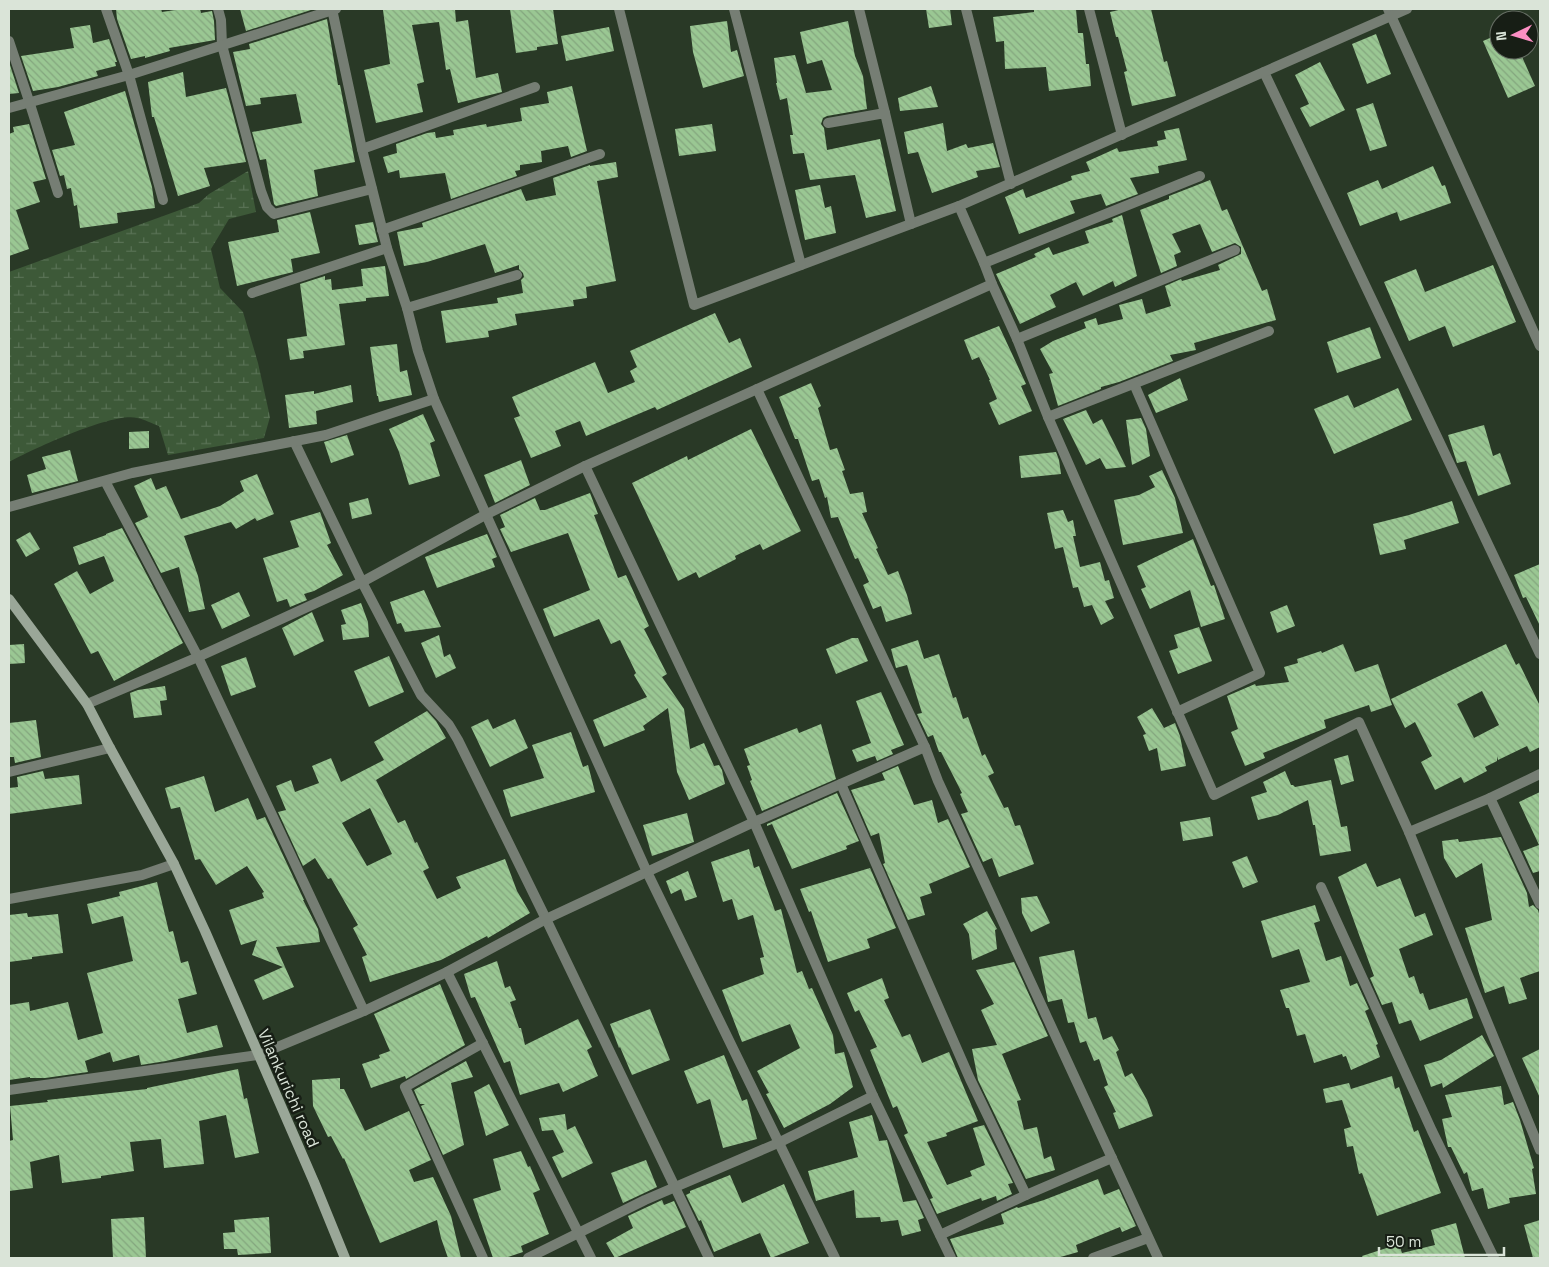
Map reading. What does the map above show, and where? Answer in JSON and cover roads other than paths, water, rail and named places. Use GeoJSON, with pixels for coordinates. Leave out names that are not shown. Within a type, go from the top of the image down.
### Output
{"type":"FeatureCollection","features":[{"type":"Feature","properties":{"kind":"main road","name":"Vilankurichi road"},"geometry":{"type":"LineString","coordinates":[[9,599],[87,704],[174,864],[314,1182],[345,1258]]}},
{"type":"Feature","properties":{"kind":"street"},"geometry":{"type":"LineString","coordinates":[[106,9],[130,74],[164,200]]}},
{"type":"Feature","properties":{"kind":"street"},"geometry":{"type":"LineString","coordinates":[[218,9],[221,20],[222,44],[261,191],[267,207],[274,214],[372,189]]}},
{"type":"Feature","properties":{"kind":"street"},"geometry":{"type":"LineString","coordinates":[[9,108],[130,74],[334,9],[362,149],[382,230],[434,399],[646,872],[835,1258]]}},
{"type":"Feature","properties":{"kind":"street"},"geometry":{"type":"LineString","coordinates":[[619,9],[694,305],[959,206],[1264,72],[1390,12],[1406,9]]}},
{"type":"Feature","properties":{"kind":"street"},"geometry":{"type":"LineString","coordinates":[[734,9],[801,265]]}},
{"type":"Feature","properties":{"kind":"street"},"geometry":{"type":"LineString","coordinates":[[859,9],[911,224]]}},
{"type":"Feature","properties":{"kind":"street"},"geometry":{"type":"LineString","coordinates":[[966,9],[1010,184]]}},
{"type":"Feature","properties":{"kind":"street"},"geometry":{"type":"LineString","coordinates":[[1091,10],[1122,135]]}},
{"type":"Feature","properties":{"kind":"street"},"geometry":{"type":"LineString","coordinates":[[1390,12],[1540,346]]}},
{"type":"Feature","properties":{"kind":"street"},"geometry":{"type":"LineString","coordinates":[[9,41],[58,193]]}},
{"type":"Feature","properties":{"kind":"street"},"geometry":{"type":"LineString","coordinates":[[1264,72],[1540,654]]}},
{"type":"Feature","properties":{"kind":"street"},"geometry":{"type":"LineString","coordinates":[[362,149],[535,87]]}},
{"type":"Feature","properties":{"kind":"street"},"geometry":{"type":"LineString","coordinates":[[828,123],[885,113]]}},
{"type":"Feature","properties":{"kind":"street"},"geometry":{"type":"LineString","coordinates":[[382,230],[600,154]]}},
{"type":"Feature","properties":{"kind":"street"},"geometry":{"type":"LineString","coordinates":[[984,262],[1200,176]]}},
{"type":"Feature","properties":{"kind":"street"},"geometry":{"type":"LineString","coordinates":[[959,206],[1017,339],[1048,417],[1214,795],[1359,722],[1409,832],[1540,1150]]}},
{"type":"Feature","properties":{"kind":"street"},"geometry":{"type":"LineString","coordinates":[[252,292],[387,248]]}},
{"type":"Feature","properties":{"kind":"street"},"geometry":{"type":"LineString","coordinates":[[1017,339],[1234,250]]}},
{"type":"Feature","properties":{"kind":"street"},"geometry":{"type":"LineString","coordinates":[[407,308],[517,275]]}},
{"type":"Feature","properties":{"kind":"street"},"geometry":{"type":"LineString","coordinates":[[87,704],[198,657],[362,582],[485,515],[585,466],[992,284]]}},
{"type":"Feature","properties":{"kind":"street"},"geometry":{"type":"LineString","coordinates":[[1048,417],[1269,331]]}},
{"type":"Feature","properties":{"kind":"street"},"geometry":{"type":"LineString","coordinates":[[1134,384],[1260,673],[1177,712]]}},
{"type":"Feature","properties":{"kind":"street"},"geometry":{"type":"LineString","coordinates":[[757,389],[925,747],[938,781],[1158,1258]]}},
{"type":"Feature","properties":{"kind":"street"},"geometry":{"type":"LineString","coordinates":[[9,507],[132,473],[326,435],[434,399]]}},
{"type":"Feature","properties":{"kind":"street"},"geometry":{"type":"LineString","coordinates":[[294,441],[362,582],[421,696],[449,725],[458,740],[709,1258]]}},
{"type":"Feature","properties":{"kind":"street"},"geometry":{"type":"LineString","coordinates":[[585,466],[754,822],[873,1096],[951,1258]]}},
{"type":"Feature","properties":{"kind":"street"},"geometry":{"type":"LineString","coordinates":[[105,481],[198,657],[364,1011]]}},
{"type":"Feature","properties":{"kind":"street"},"geometry":{"type":"LineString","coordinates":[[9,1090],[258,1055],[364,1011],[447,972],[546,919],[754,822],[925,747]]}},
{"type":"Feature","properties":{"kind":"street"},"geometry":{"type":"LineString","coordinates":[[9,772],[110,748]]}},
{"type":"Feature","properties":{"kind":"street"},"geometry":{"type":"LineString","coordinates":[[1409,832],[1490,798],[1540,774]]}},
{"type":"Feature","properties":{"kind":"street"},"geometry":{"type":"LineString","coordinates":[[841,784],[970,1078],[1026,1195]]}},
{"type":"Feature","properties":{"kind":"street"},"geometry":{"type":"LineString","coordinates":[[1490,798],[1540,904]]}},
{"type":"Feature","properties":{"kind":"street"},"geometry":{"type":"LineString","coordinates":[[9,899],[142,875],[174,864]]}},
{"type":"Feature","properties":{"kind":"street"},"geometry":{"type":"LineString","coordinates":[[1321,887],[1432,1131],[1494,1258]]}},
{"type":"Feature","properties":{"kind":"street"},"geometry":{"type":"LineString","coordinates":[[447,972],[591,1258]]}},
{"type":"Feature","properties":{"kind":"street"},"geometry":{"type":"LineString","coordinates":[[483,1043],[405,1087],[484,1258]]}},
{"type":"Feature","properties":{"kind":"street"},"geometry":{"type":"LineString","coordinates":[[528,1258],[579,1232],[778,1143],[873,1096]]}},
{"type":"Feature","properties":{"kind":"street"},"geometry":{"type":"LineString","coordinates":[[940,1235],[1112,1158]]}},
{"type":"Feature","properties":{"kind":"street"},"geometry":{"type":"LineString","coordinates":[[1093,1258],[1148,1238]]}}]}
